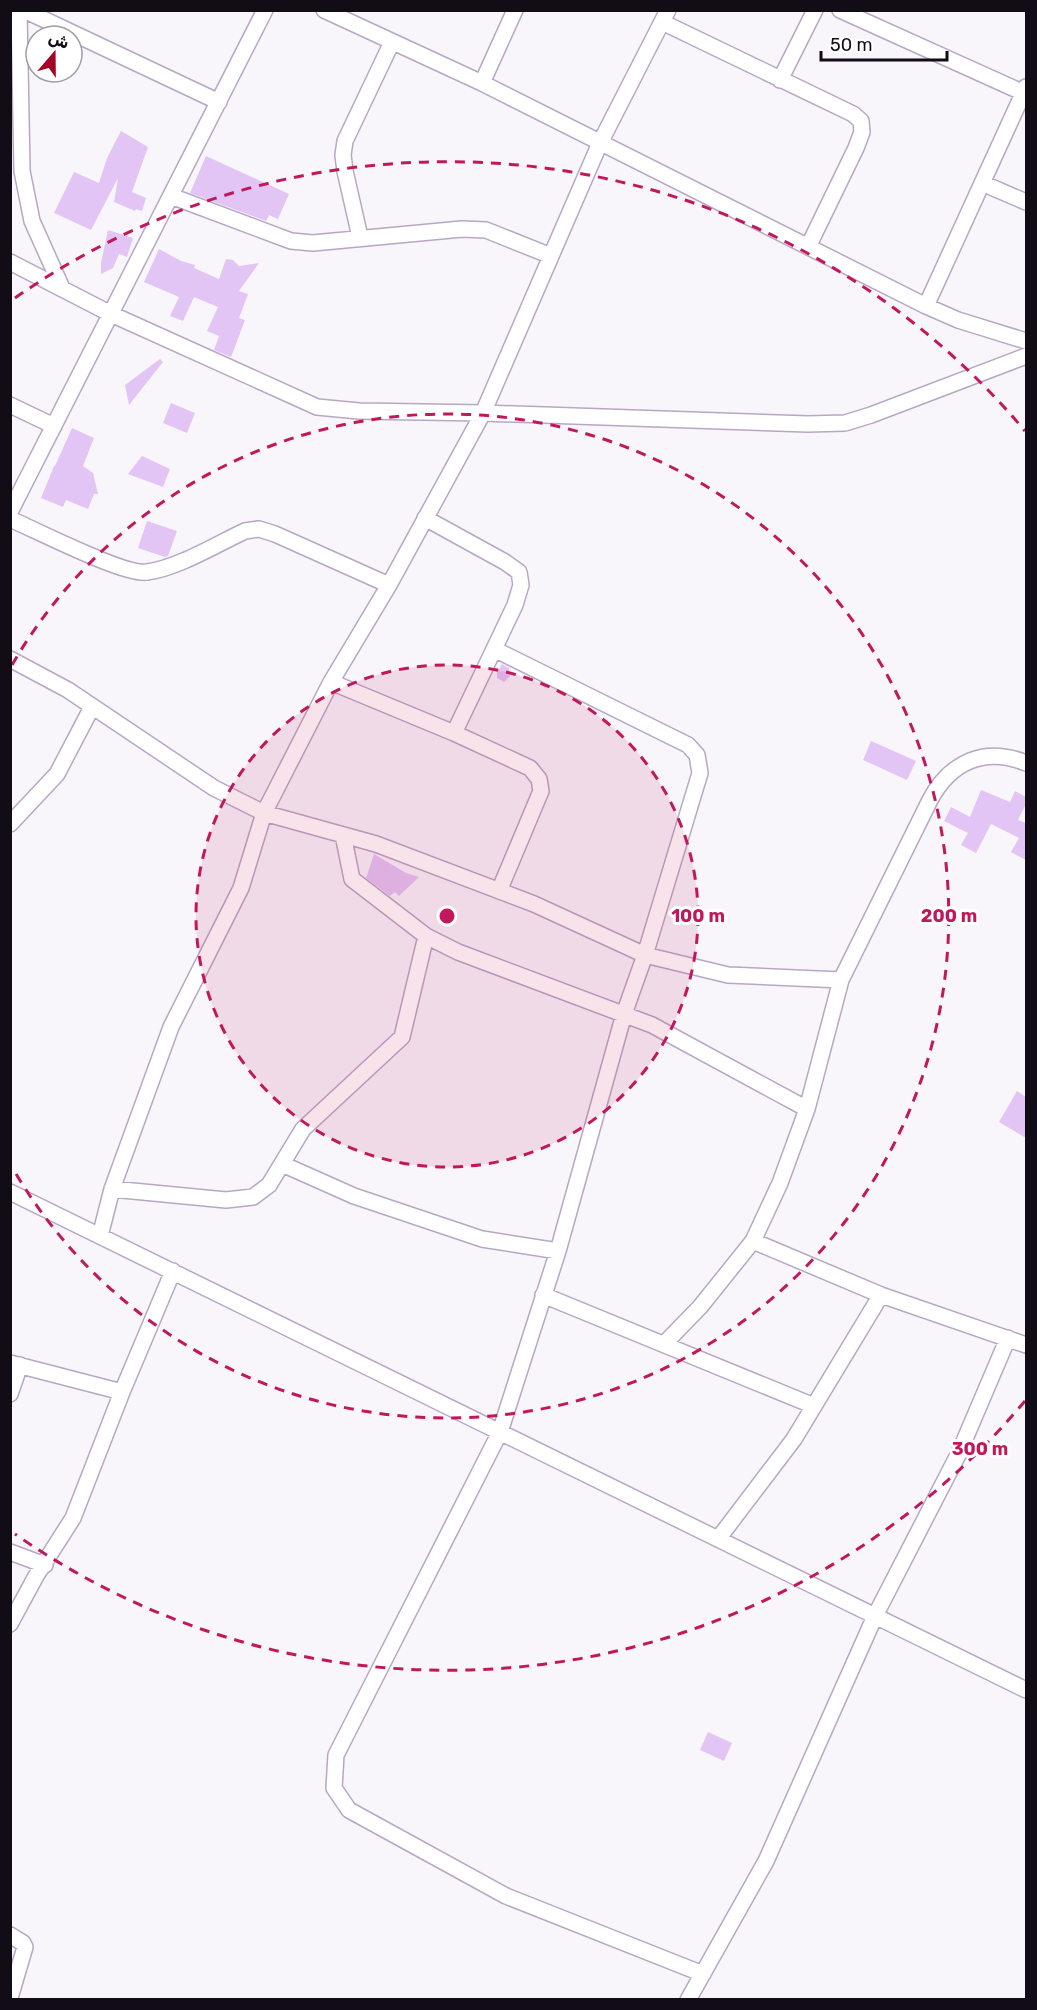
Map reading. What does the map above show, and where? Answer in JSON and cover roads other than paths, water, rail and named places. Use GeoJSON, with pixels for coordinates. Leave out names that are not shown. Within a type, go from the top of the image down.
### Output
{"type":"FeatureCollection","features":[{"type":"Feature","properties":{"kind":"street"},"geometry":{"type":"LineString","coordinates":[[18,10],[15,105],[22,171],[32,221],[62,288]]}},
{"type":"Feature","properties":{"kind":"street"},"geometry":{"type":"LineString","coordinates":[[24,10],[219,102]]}},
{"type":"Feature","properties":{"kind":"street"},"geometry":{"type":"LineString","coordinates":[[10,512],[265,10]]}},
{"type":"Feature","properties":{"kind":"street"},"geometry":{"type":"LineString","coordinates":[[324,10],[482,83],[926,306],[958,320],[1026,341]]}},
{"type":"Feature","properties":{"kind":"street"},"geometry":{"type":"LineString","coordinates":[[482,83],[515,10]]}},
{"type":"Feature","properties":{"kind":"street"},"geometry":{"type":"LineString","coordinates":[[780,80],[815,10]]}},
{"type":"Feature","properties":{"kind":"street"},"geometry":{"type":"LineString","coordinates":[[840,10],[1025,90],[926,306]]}},
{"type":"Feature","properties":{"kind":"street"},"geometry":{"type":"LineString","coordinates":[[100,1236],[112,1189],[171,1028],[241,888],[264,813],[331,682],[389,585],[483,413],[600,143],[665,16],[780,80],[853,114],[861,122],[862,132],[856,148],[808,247]]}},
{"type":"Feature","properties":{"kind":"street"},"geometry":{"type":"LineString","coordinates":[[360,237],[343,155],[345,141],[392,42]]}},
{"type":"Feature","properties":{"kind":"street"},"geometry":{"type":"LineString","coordinates":[[982,183],[1026,202]]}},
{"type":"Feature","properties":{"kind":"street"},"geometry":{"type":"LineString","coordinates":[[171,196],[291,241],[313,243],[462,229],[486,230],[551,256]]}},
{"type":"Feature","properties":{"kind":"street"},"geometry":{"type":"LineString","coordinates":[[10,262],[111,315],[317,407],[359,411],[796,424],[844,423],[871,415],[1025,354]]}},
{"type":"Feature","properties":{"kind":"street"},"geometry":{"type":"LineString","coordinates":[[10,405],[54,426]]}},
{"type":"Feature","properties":{"kind":"street"},"geometry":{"type":"LineString","coordinates":[[425,518],[505,562],[519,572],[521,585],[516,605],[454,733]]}},
{"type":"Feature","properties":{"kind":"street"},"geometry":{"type":"LineString","coordinates":[[10,519],[121,568],[144,573],[164,568],[245,531],[260,529],[389,585]]}},
{"type":"Feature","properties":{"kind":"street"},"geometry":{"type":"LineString","coordinates":[[494,649],[688,745],[697,755],[700,773],[645,955],[624,1014],[558,1251],[500,1432],[336,1755],[334,1788],[350,1810],[506,1896],[702,1974]]}},
{"type":"Feature","properties":{"kind":"street"},"geometry":{"type":"LineString","coordinates":[[10,659],[68,690],[213,788],[264,813],[376,844],[534,904],[645,955],[728,975],[841,981]]}},
{"type":"Feature","properties":{"kind":"street"},"geometry":{"type":"LineString","coordinates":[[331,682],[454,733],[530,768],[539,779],[541,791],[499,891]]}},
{"type":"Feature","properties":{"kind":"street"},"geometry":{"type":"LineString","coordinates":[[10,824],[57,774],[92,707]]}},
{"type":"Feature","properties":{"kind":"street"},"geometry":{"type":"LineString","coordinates":[[664,1344],[700,1307],[753,1241],[780,1183],[807,1109],[841,981],[930,800],[942,781],[958,766],[972,760],[1002,756],[1026,763]]}},
{"type":"Feature","properties":{"kind":"street"},"geometry":{"type":"LineString","coordinates":[[342,835],[352,879],[426,936],[458,952],[652,1024],[807,1109]]}},
{"type":"Feature","properties":{"kind":"street"},"geometry":{"type":"LineString","coordinates":[[112,1189],[226,1200],[253,1197],[269,1185],[303,1129],[402,1037],[426,936]]}},
{"type":"Feature","properties":{"kind":"street"},"geometry":{"type":"LineString","coordinates":[[282,1164],[354,1196],[482,1239],[558,1251]]}},
{"type":"Feature","properties":{"kind":"street"},"geometry":{"type":"LineString","coordinates":[[10,1192],[1026,1690]]}},
{"type":"Feature","properties":{"kind":"street"},"geometry":{"type":"LineString","coordinates":[[753,1241],[881,1295],[1026,1346]]}},
{"type":"Feature","properties":{"kind":"street"},"geometry":{"type":"LineString","coordinates":[[10,1624],[36,1576],[73,1518],[122,1392],[173,1271]]}},
{"type":"Feature","properties":{"kind":"street"},"geometry":{"type":"LineString","coordinates":[[543,1295],[814,1406]]}},
{"type":"Feature","properties":{"kind":"street"},"geometry":{"type":"LineString","coordinates":[[718,1539],[794,1438],[881,1295]]}},
{"type":"Feature","properties":{"kind":"street"},"geometry":{"type":"LineString","coordinates":[[688,2000],[766,1861],[875,1616],[959,1453],[1008,1338]]}},
{"type":"Feature","properties":{"kind":"street"},"geometry":{"type":"LineString","coordinates":[[10,1394],[15,1364],[122,1392]]}},
{"type":"Feature","properties":{"kind":"street"},"geometry":{"type":"LineString","coordinates":[[10,1552],[45,1565]]}},
{"type":"Feature","properties":{"kind":"street"},"geometry":{"type":"LineString","coordinates":[[10,1935],[23,1943],[25,1947],[10,1998]]}}]}
